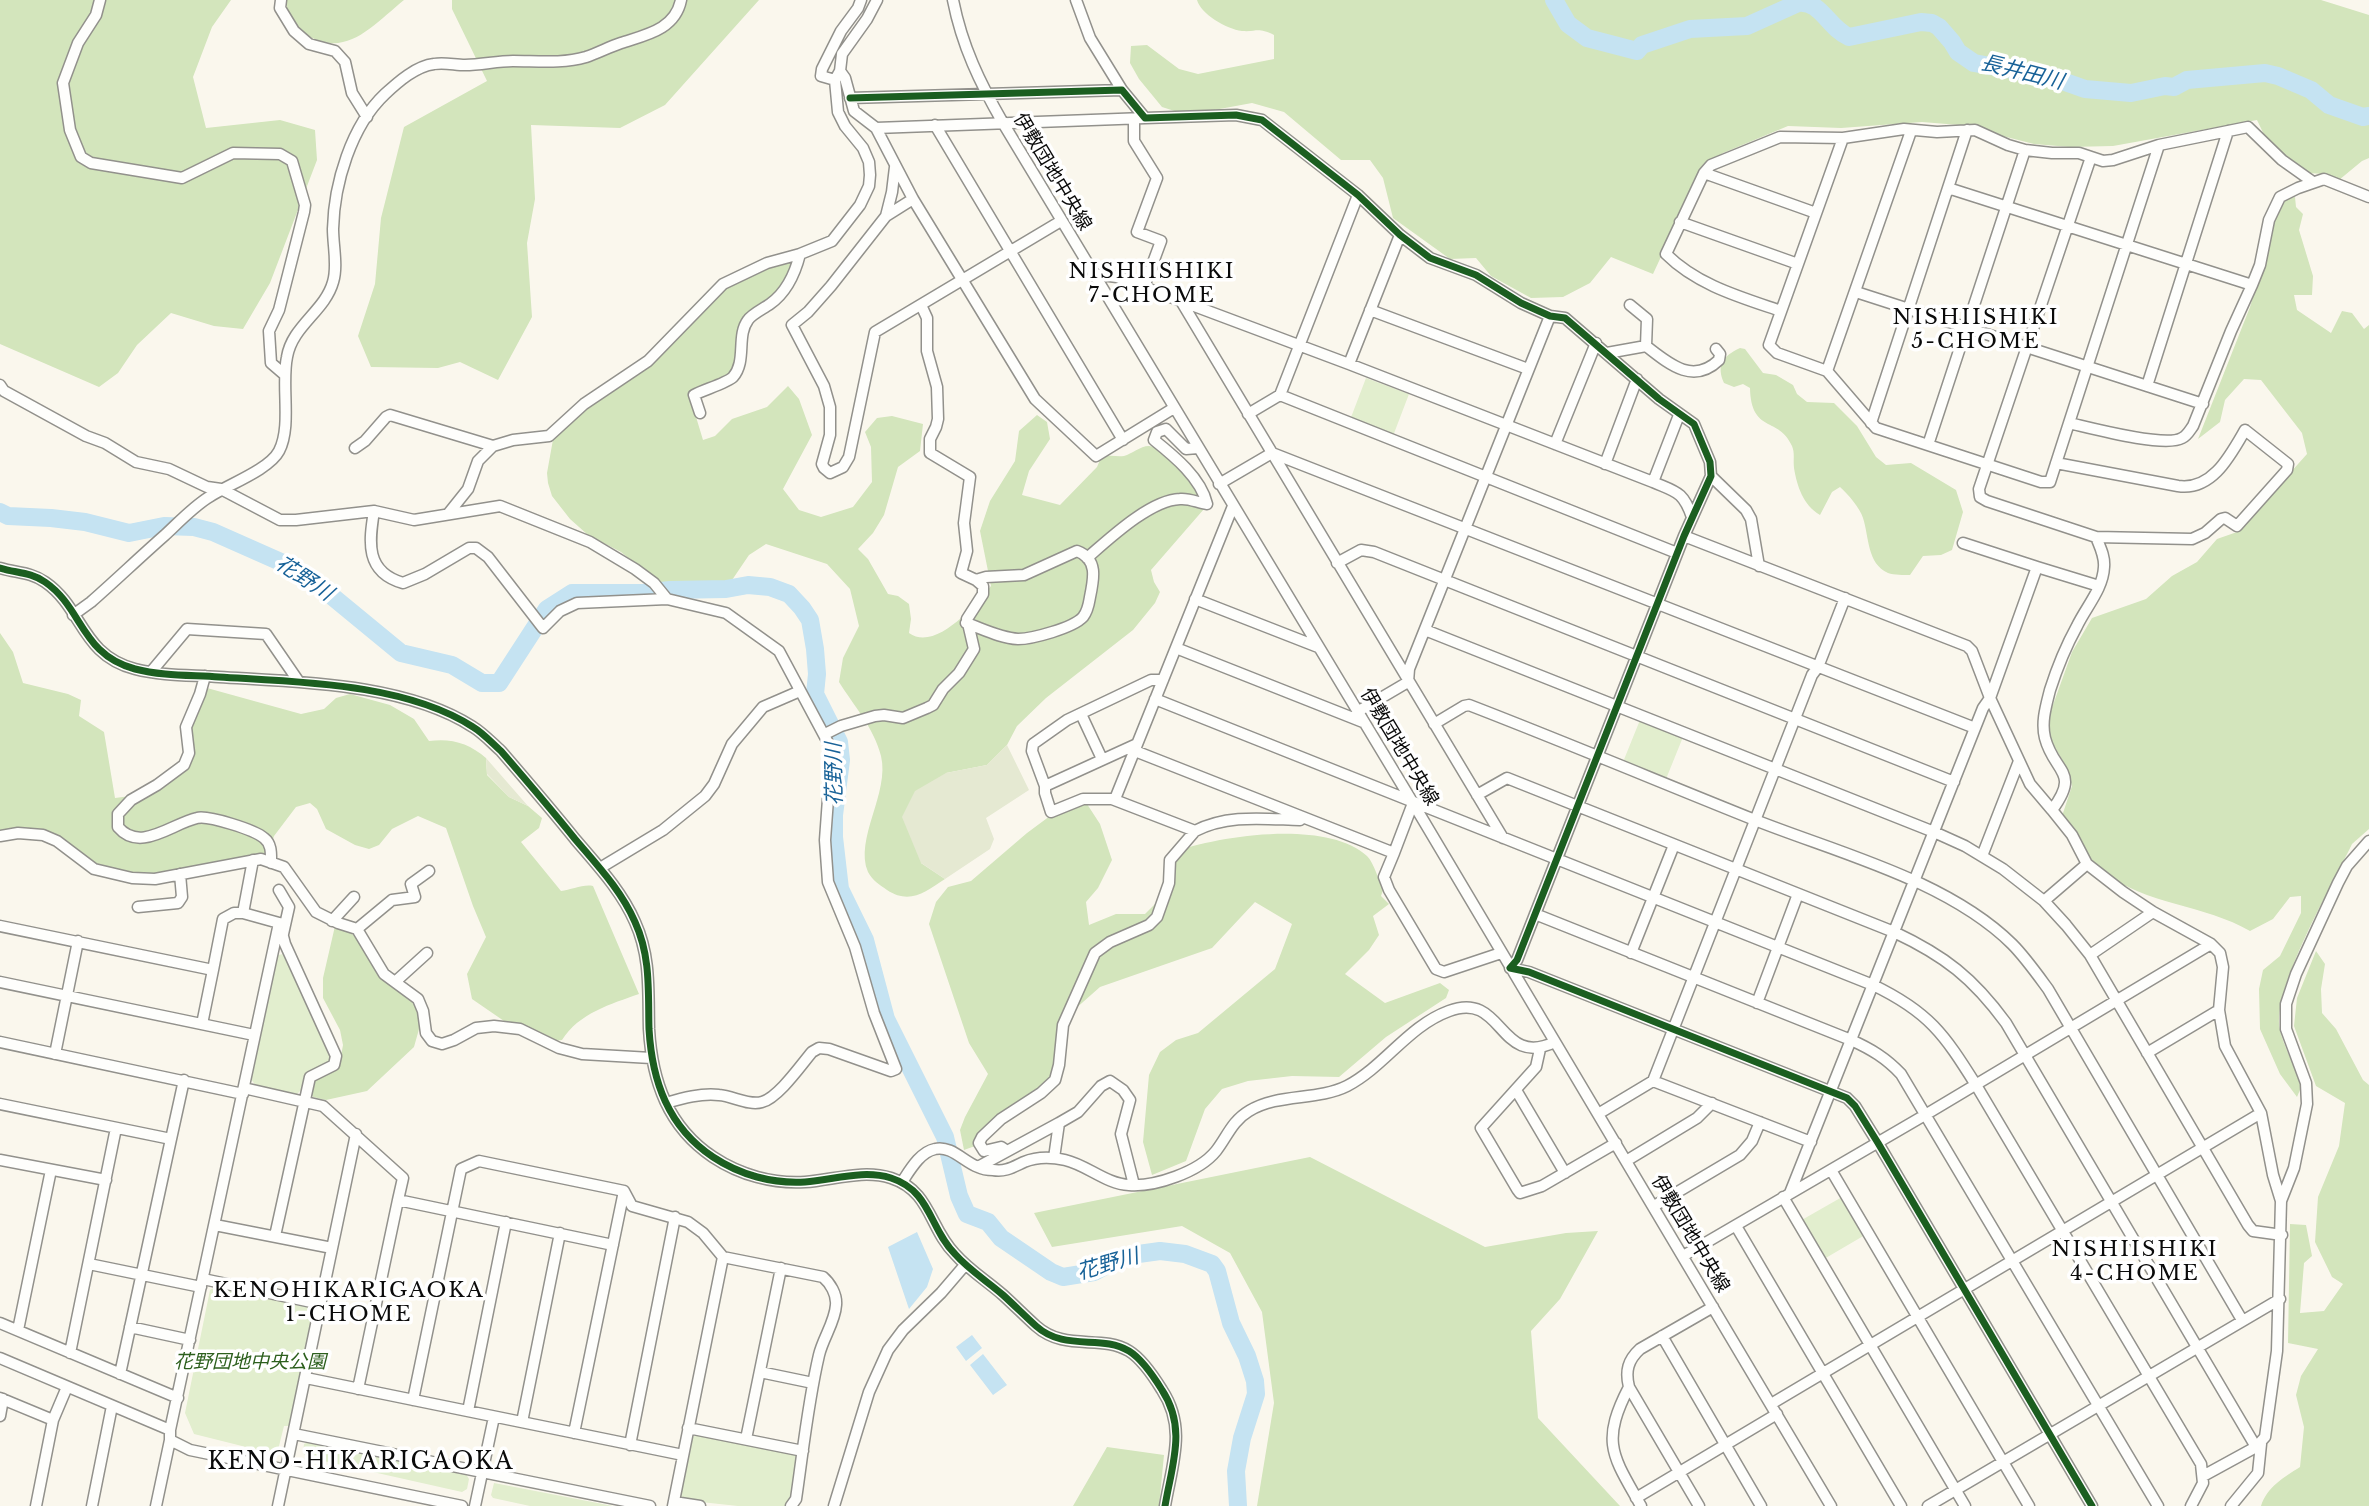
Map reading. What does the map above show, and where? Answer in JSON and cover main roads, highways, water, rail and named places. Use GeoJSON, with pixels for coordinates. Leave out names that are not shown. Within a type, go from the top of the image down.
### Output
{"type":"FeatureCollection","features":[{"type":"Feature","properties":{"kind":"water"},"geometry":{"type":"Polygon","coordinates":[[[917,1232],[933,1269],[927,1287],[909,1309],[888,1247],[917,1232]]]}},
{"type":"Feature","properties":{"kind":"water"},"geometry":{"type":"Polygon","coordinates":[[[972,1335],[982,1348],[966,1361],[956,1347],[972,1335]]]}},
{"type":"Feature","properties":{"kind":"water"},"geometry":{"type":"Polygon","coordinates":[[[983,1354],[1007,1385],[993,1395],[970,1365],[983,1354]]]}},
{"type":"Feature","properties":{"kind":"waterway","name":"長井田川"},"geometry":{"type":"LineString","coordinates":[[1554,0],[1568,24],[1587,38],[1637,51],[1642,45],[1690,29],[1747,26],[1798,3],[1806,3],[1819,10],[1849,37],[1921,22],[1932,23],[1939,27],[1958,52],[1974,63],[2051,77],[2085,89],[2131,93],[2165,86],[2174,87],[2187,80],[2265,73],[2311,90],[2329,105],[2363,117],[2369,116]]}},
{"type":"Feature","properties":{"kind":"waterway","name":"花野川"},"geometry":{"type":"LineString","coordinates":[[0,512],[8,516],[85,522],[129,533],[164,526],[194,527],[213,532],[283,563],[322,588],[401,653],[452,665],[482,683],[499,683],[547,609],[572,593],[643,593],[726,589],[748,585],[770,587],[789,594],[810,620],[817,674],[815,694],[839,742],[841,760],[834,837],[840,889],[865,940],[886,1019],[945,1137],[959,1196],[967,1214],[988,1222],[1001,1238],[1051,1272],[1063,1277],[1094,1272],[1124,1256],[1160,1251],[1185,1254],[1212,1264],[1217,1271],[1231,1323],[1247,1356],[1255,1381],[1256,1394],[1242,1438],[1236,1471],[1238,1506]]}},
{"type":"Feature","properties":{"kind":"district","name":"NISHIISHIKI 7-CHOME"},"geometry":{"type":"Point","coordinates":[1152,284]}},
{"type":"Feature","properties":{"kind":"district","name":"NISHIISHIKI 5-CHOME"},"geometry":{"type":"Point","coordinates":[1976,330]}},
{"type":"Feature","properties":{"kind":"district","name":"NISHIISHIKI 4-CHOME"},"geometry":{"type":"Point","coordinates":[2135,1262]}},
{"type":"Feature","properties":{"kind":"district","name":"KENOHIKARIGAOKA 1-CHOME"},"geometry":{"type":"Point","coordinates":[349,1303]}},
{"type":"Feature","properties":{"kind":"district","name":"KENO-HIKARIGAOKA"},"geometry":{"type":"Point","coordinates":[361,1463]}},
{"type":"Feature","properties":{"kind":"park label","name":"花野団地中央公園"},"geometry":{"type":"Point","coordinates":[250,1363]}}]}
